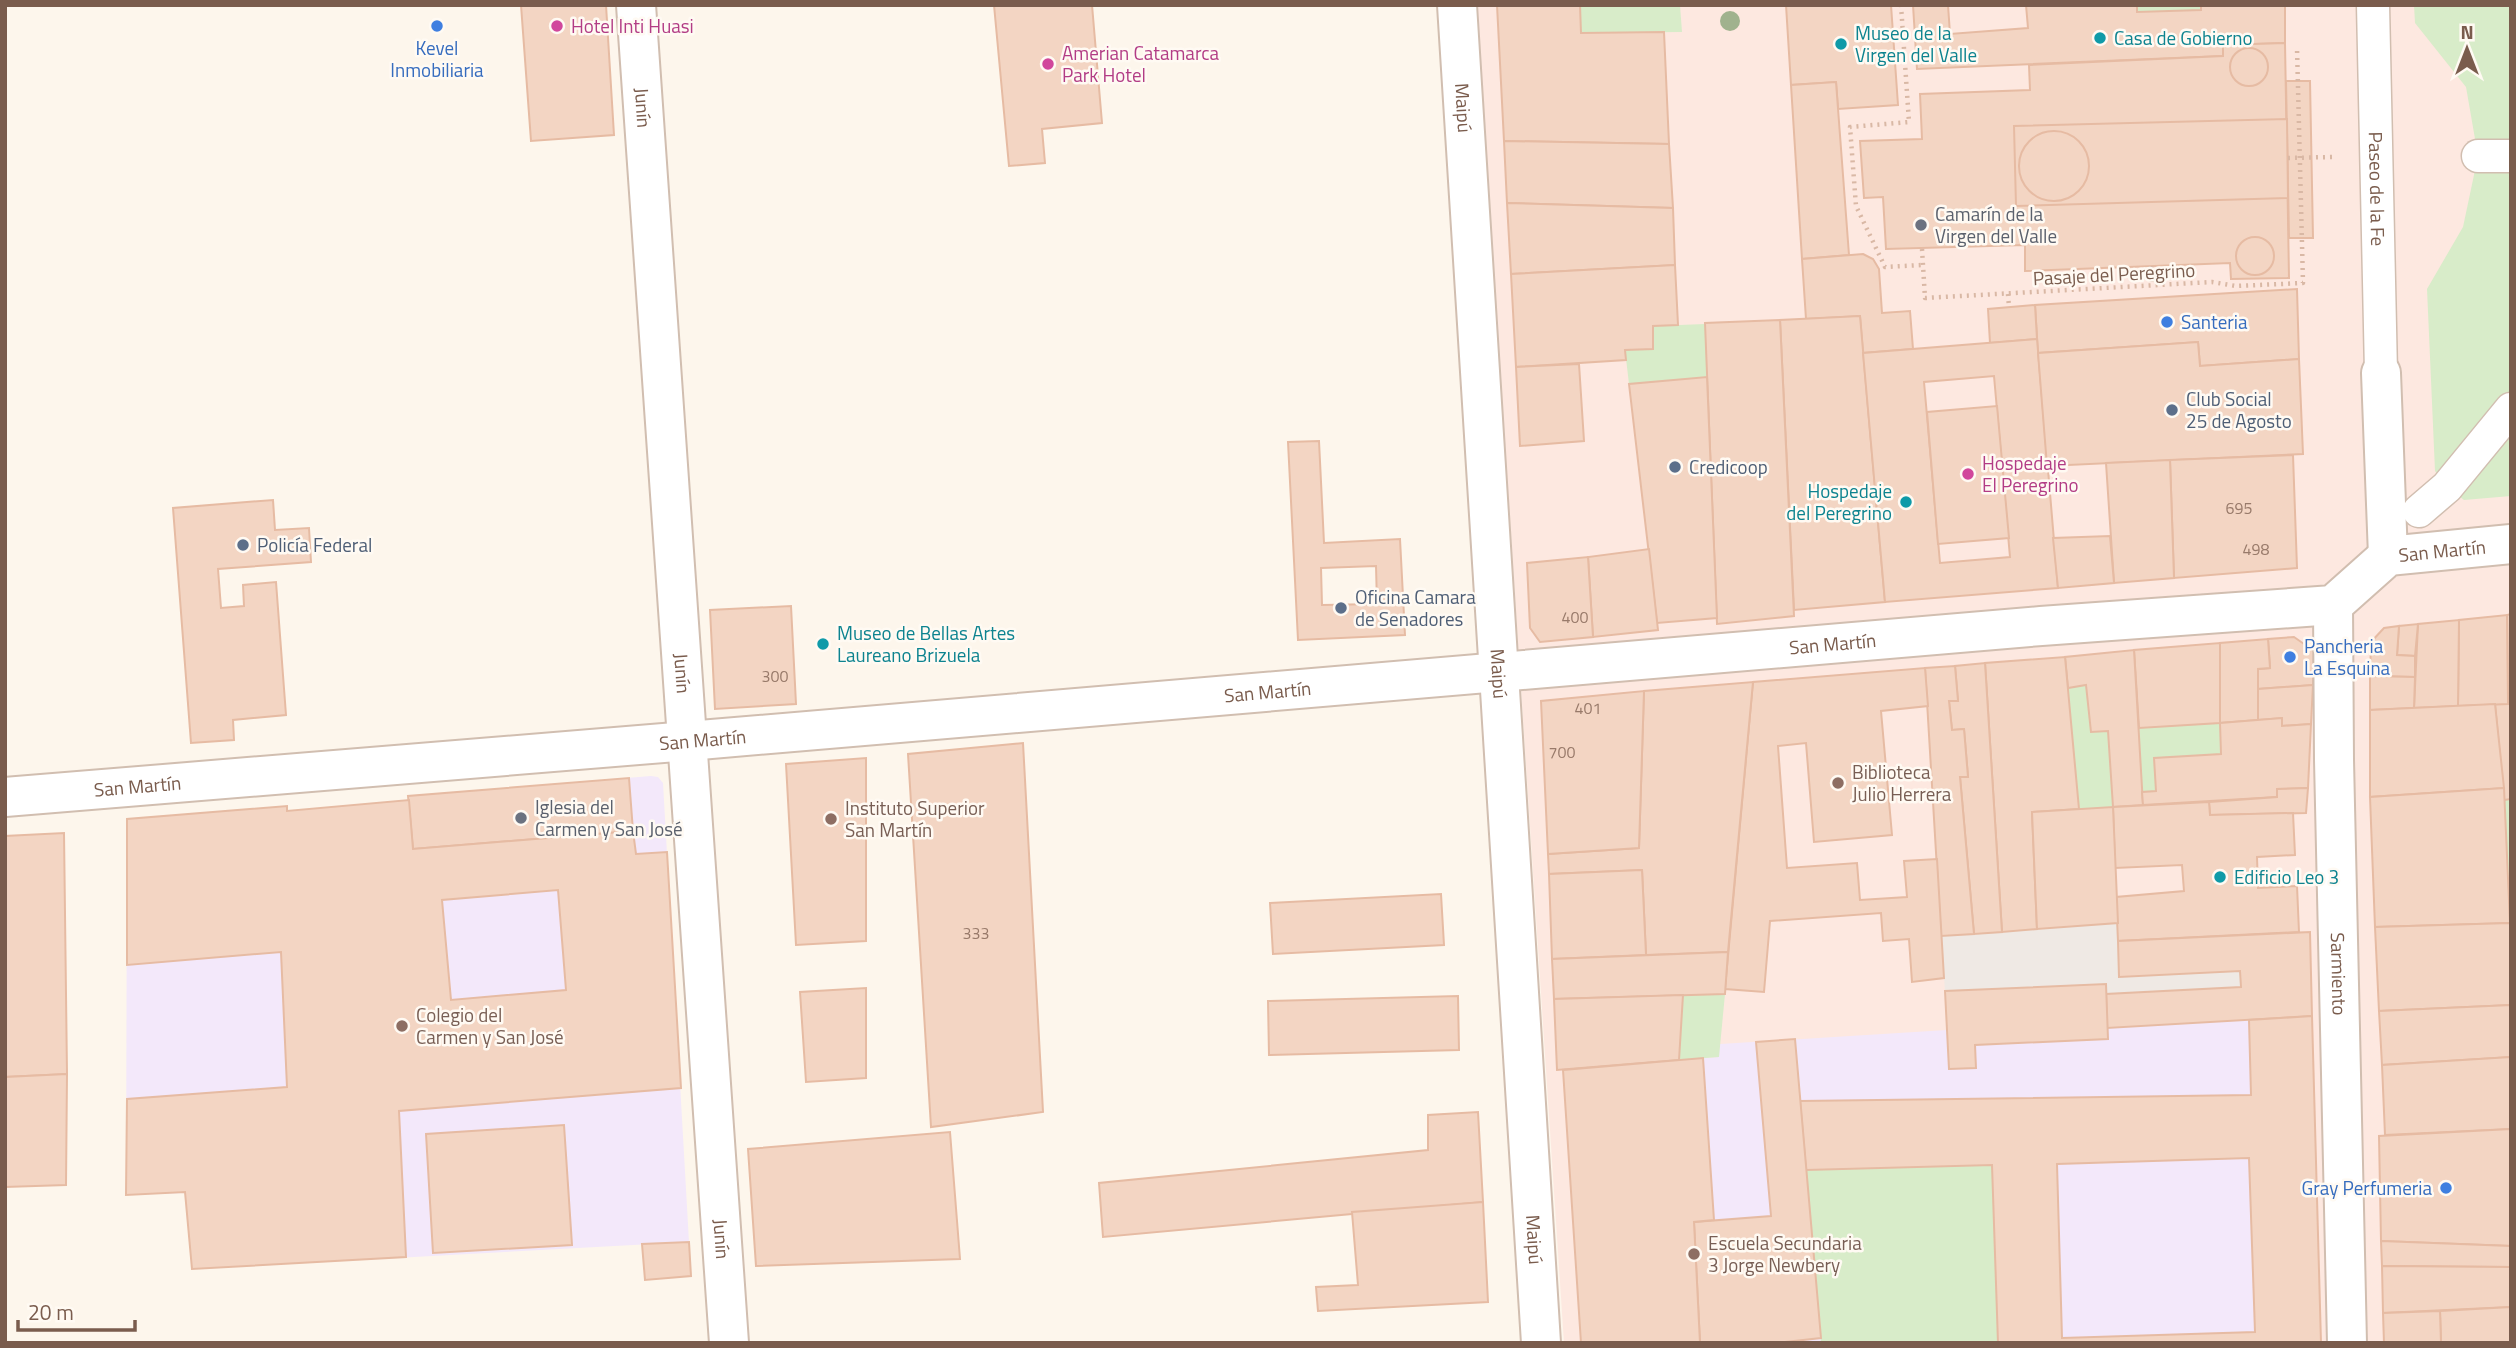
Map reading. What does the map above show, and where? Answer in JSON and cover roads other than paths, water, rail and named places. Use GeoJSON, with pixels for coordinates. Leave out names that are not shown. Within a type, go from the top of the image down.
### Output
{"type":"FeatureCollection","features":[{"type":"Feature","properties":{"kind":"street","name":"Junín"},"geometry":{"type":"LineString","coordinates":[[636,5],[729,1343]]}},
{"type":"Feature","properties":{"kind":"street","name":"Maipú"},"geometry":{"type":"LineString","coordinates":[[1457,5],[1541,1343]]}},
{"type":"Feature","properties":{"kind":"street","name":"Paseo de la Fe"},"geometry":{"type":"LineString","coordinates":[[2373,5],[2381,373]]}},
{"type":"Feature","properties":{"kind":"street"},"geometry":{"type":"LineString","coordinates":[[2478,156],[2511,156]]}},
{"type":"Feature","properties":{"kind":"street"},"geometry":{"type":"LineString","coordinates":[[2381,373],[2388,556]]}},
{"type":"Feature","properties":{"kind":"street"},"geometry":{"type":"LineString","coordinates":[[2419,511],[2447,488],[2511,409]]}},
{"type":"Feature","properties":{"kind":"street","name":"San Martín"},"geometry":{"type":"LineString","coordinates":[[5,797],[2041,626],[2333,605],[2388,556],[2511,544]]}},
{"type":"Feature","properties":{"kind":"street","name":"Sarmiento"},"geometry":{"type":"LineString","coordinates":[[2333,605],[2347,1343]]}},
{"type":"Feature","properties":{"kind":"place","name":"Kevel Inmobiliaria"},"geometry":{"type":"Point","coordinates":[437,26]}},
{"type":"Feature","properties":{"kind":"place","name":"Hotel Inti Huasi"},"geometry":{"type":"Point","coordinates":[557,26]}},
{"type":"Feature","properties":{"kind":"place","name":"Casa de Gobierno"},"geometry":{"type":"Point","coordinates":[2100,38]}},
{"type":"Feature","properties":{"kind":"place","name":"Museo de la Virgen del Valle"},"geometry":{"type":"Point","coordinates":[1841,44]}},
{"type":"Feature","properties":{"kind":"place","name":"Amerian Catamarca Park Hotel"},"geometry":{"type":"Point","coordinates":[1048,64]}},
{"type":"Feature","properties":{"kind":"place","name":"Camarín de la Virgen del Valle"},"geometry":{"type":"Point","coordinates":[1921,225]}},
{"type":"Feature","properties":{"kind":"place","name":"Santeria"},"geometry":{"type":"Point","coordinates":[2167,322]}},
{"type":"Feature","properties":{"kind":"place","name":"Club Social 25 de Agosto"},"geometry":{"type":"Point","coordinates":[2172,410]}},
{"type":"Feature","properties":{"kind":"place","name":"Credicoop"},"geometry":{"type":"Point","coordinates":[1675,467]}},
{"type":"Feature","properties":{"kind":"place","name":"Hospedaje El Peregrino"},"geometry":{"type":"Point","coordinates":[1968,474]}},
{"type":"Feature","properties":{"kind":"place","name":"Hospedaje del Peregrino"},"geometry":{"type":"Point","coordinates":[1906,502]}},
{"type":"Feature","properties":{"kind":"place","name":"Policía Federal"},"geometry":{"type":"Point","coordinates":[243,545]}},
{"type":"Feature","properties":{"kind":"place","name":"Oficina Camara de Senadores"},"geometry":{"type":"Point","coordinates":[1341,608]}},
{"type":"Feature","properties":{"kind":"place","name":"Museo de Bellas Artes Laureano Brizuela"},"geometry":{"type":"Point","coordinates":[823,644]}},
{"type":"Feature","properties":{"kind":"place","name":"Pancheria La Esquina"},"geometry":{"type":"Point","coordinates":[2290,657]}},
{"type":"Feature","properties":{"kind":"place","name":"Biblioteca Julio Herrera"},"geometry":{"type":"Point","coordinates":[1838,783]}},
{"type":"Feature","properties":{"kind":"place","name":"Iglesia del Carmen y San José"},"geometry":{"type":"Point","coordinates":[521,818]}},
{"type":"Feature","properties":{"kind":"place","name":"Instituto Superior San Martín"},"geometry":{"type":"Point","coordinates":[831,819]}},
{"type":"Feature","properties":{"kind":"place","name":"Edificio Leo 3"},"geometry":{"type":"Point","coordinates":[2220,877]}},
{"type":"Feature","properties":{"kind":"place","name":"Colegio del Carmen y San José"},"geometry":{"type":"Point","coordinates":[402,1026]}},
{"type":"Feature","properties":{"kind":"place","name":"Gray Perfumeria"},"geometry":{"type":"Point","coordinates":[2446,1188]}},
{"type":"Feature","properties":{"kind":"place","name":"Escuela Secundaria 3 Jorge Newbery"},"geometry":{"type":"Point","coordinates":[1694,1254]}}]}
